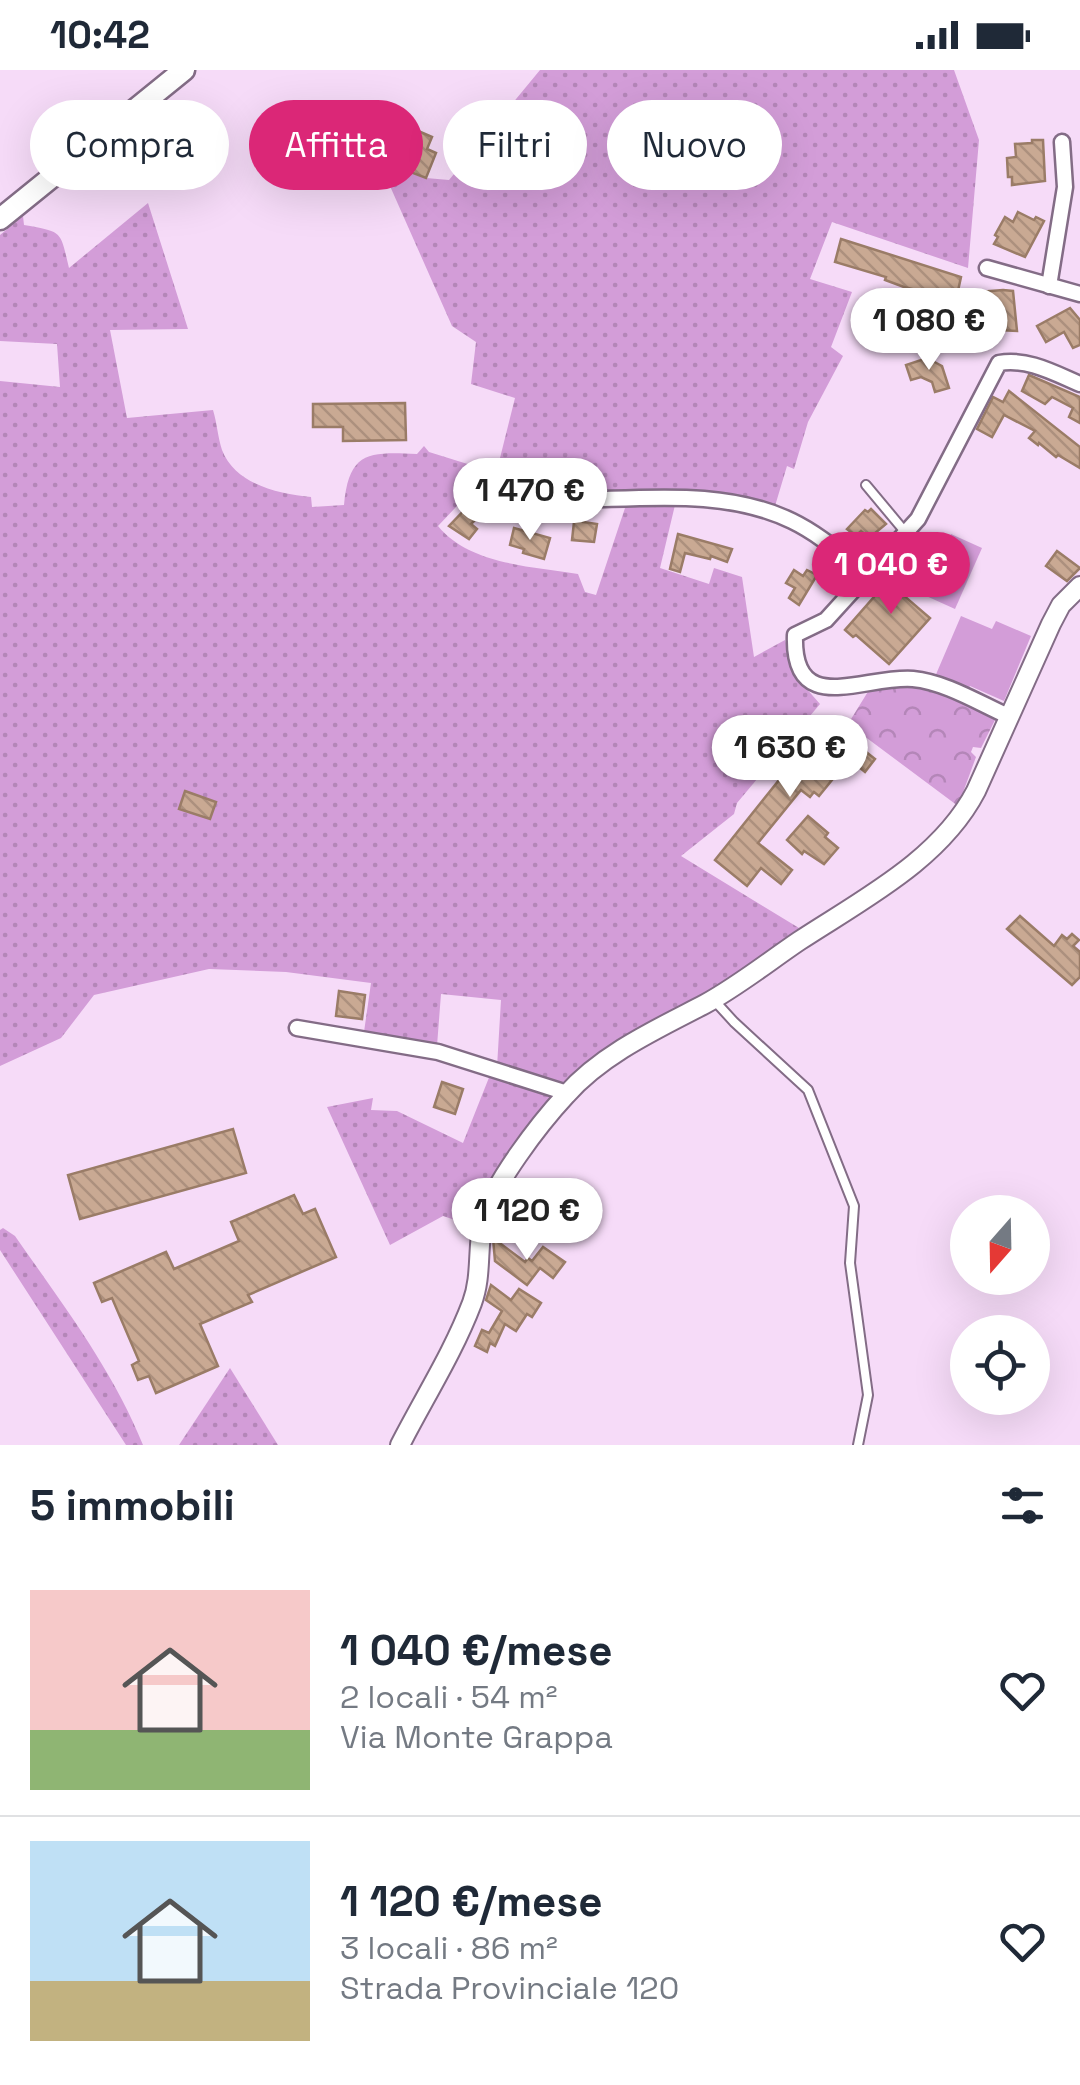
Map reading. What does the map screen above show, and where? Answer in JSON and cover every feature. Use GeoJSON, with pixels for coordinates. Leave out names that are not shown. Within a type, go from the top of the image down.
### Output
{"type":"FeatureCollection","features":[{"type":"Feature","properties":{"kind":"main road"},"geometry":{"type":"LineString","coordinates":[[0,220],[184,70]]}},
{"type":"Feature","properties":{"kind":"street"},"geometry":{"type":"LineString","coordinates":[[1049,286],[1064,187],[1062,142]]}},
{"type":"Feature","properties":{"kind":"street"},"geometry":{"type":"LineString","coordinates":[[988,268],[1080,294]]}},
{"type":"Feature","properties":{"kind":"street"},"geometry":{"type":"LineString","coordinates":[[1008,716],[928,682],[833,688],[819,685],[800,672],[795,662],[795,635],[826,620],[918,519],[1000,363],[1030,364],[1080,384]]}},
{"type":"Feature","properties":{"kind":"street"},"geometry":{"type":"LineString","coordinates":[[570,500],[716,499],[753,504],[796,522],[868,574]]}},
{"type":"Feature","properties":{"kind":"street"},"geometry":{"type":"LineString","coordinates":[[400,1445],[448,1356],[472,1301],[478,1284],[482,1224],[495,1193],[532,1137],[567,1094],[602,1063],[713,999],[932,849],[963,815],[1056,614],[1080,586]]}},
{"type":"Feature","properties":{"kind":"street"},"geometry":{"type":"LineString","coordinates":[[297,1028],[438,1052],[567,1094]]}},
{"type":"Feature","properties":{"kind":"lane"},"geometry":{"type":"LineString","coordinates":[[866,485],[906,533]]}},
{"type":"Feature","properties":{"kind":"lane"},"geometry":{"type":"LineString","coordinates":[[713,999],[808,1090],[854,1206],[850,1264],[868,1394],[858,1445]]}},
{"type":"Feature","properties":{"kind":"green space"},"geometry":{"type":"Polygon","coordinates":[[[540,70],[954,70],[979,140],[968,268],[832,222],[810,279],[852,292],[831,347],[843,356],[808,422],[794,469],[787,466],[775,506],[699,493],[571,494],[574,478],[499,462],[515,398],[471,384],[476,342],[452,326],[392,190],[423,190],[423,177],[443,179],[443,190],[587,190],[587,100],[515,100],[540,70]]]}},
{"type":"Feature","properties":{"kind":"green space"},"geometry":{"type":"Polygon","coordinates":[[[148,203],[188,329],[110,330],[127,418],[213,410],[222,450],[237,471],[272,490],[311,497],[312,507],[344,505],[351,474],[364,458],[417,454],[424,446],[429,452],[490,471],[438,526],[451,539],[502,562],[578,574],[585,592],[596,595],[626,505],[675,505],[660,568],[709,584],[714,568],[742,577],[754,657],[785,640],[798,679],[820,704],[737,803],[734,814],[681,856],[799,928],[702,999],[563,1088],[497,1067],[501,1000],[441,994],[437,1046],[364,1032],[371,983],[286,972],[209,969],[94,995],[61,1038],[0,1066],[0,381],[60,387],[57,344],[0,341],[0,235],[23,216],[24,225],[58,235],[69,268],[148,203]]]}},
{"type":"Feature","properties":{"kind":"green space"},"geometry":{"type":"Polygon","coordinates":[[[951,534],[982,548],[955,609],[924,595],[951,534]]]}},
{"type":"Feature","properties":{"kind":"green space"},"geometry":{"type":"Polygon","coordinates":[[[961,616],[992,629],[996,621],[1031,636],[1004,701],[970,686],[966,693],[934,679],[961,616]]]}},
{"type":"Feature","properties":{"kind":"green space"},"geometry":{"type":"Polygon","coordinates":[[[905,684],[929,686],[994,715],[981,748],[973,747],[971,752],[976,757],[958,806],[848,724],[869,690],[905,684]]]}},
{"type":"Feature","properties":{"kind":"green space"},"geometry":{"type":"Polygon","coordinates":[[[490,1075],[557,1095],[480,1206],[473,1226],[443,1216],[390,1245],[327,1107],[373,1098],[371,1110],[397,1111],[463,1143],[490,1075]]]}},
{"type":"Feature","properties":{"kind":"green space"},"geometry":{"type":"Polygon","coordinates":[[[3,1228],[15,1236],[85,1337],[117,1390],[143,1445],[126,1445],[0,1250],[3,1228]]]}},
{"type":"Feature","properties":{"kind":"green space"},"geometry":{"type":"Polygon","coordinates":[[[230,1368],[278,1445],[179,1445],[230,1368]]]}},
{"type":"Feature","properties":{"kind":"building"},"geometry":{"type":"Polygon","coordinates":[[[423,133],[432,137],[427,149],[436,153],[426,178],[423,133]]]}},
{"type":"Feature","properties":{"kind":"building"},"geometry":{"type":"Polygon","coordinates":[[[1043,140],[1045,181],[1012,185],[1007,158],[1016,157],[1015,144],[1043,140]]]}},
{"type":"Feature","properties":{"kind":"building"},"geometry":{"type":"Polygon","coordinates":[[[1018,212],[1044,221],[1025,257],[994,244],[1005,217],[1013,222],[1018,212]]]}},
{"type":"Feature","properties":{"kind":"building"},"geometry":{"type":"Polygon","coordinates":[[[841,239],[961,277],[956,300],[904,287],[885,280],[886,277],[835,262],[841,239]]]}},
{"type":"Feature","properties":{"kind":"building"},"geometry":{"type":"Polygon","coordinates":[[[1013,291],[1017,331],[998,330],[996,310],[978,311],[979,292],[1013,291]]]}},
{"type":"Feature","properties":{"kind":"building"},"geometry":{"type":"Polygon","coordinates":[[[1070,308],[1080,320],[1080,345],[1073,348],[1064,332],[1046,342],[1037,326],[1070,308]]]}},
{"type":"Feature","properties":{"kind":"building"},"geometry":{"type":"Polygon","coordinates":[[[927,358],[942,366],[949,388],[935,392],[932,382],[921,377],[911,380],[906,365],[927,358]]]}},
{"type":"Feature","properties":{"kind":"building"},"geometry":{"type":"Polygon","coordinates":[[[1029,375],[1080,397],[1080,423],[1069,417],[1073,408],[1052,397],[1045,404],[1022,391],[1029,375]]]}},
{"type":"Feature","properties":{"kind":"building"},"geometry":{"type":"Polygon","coordinates":[[[1009,391],[1080,447],[1080,468],[1038,445],[1029,438],[1035,431],[1004,415],[992,437],[977,429],[993,397],[1003,402],[1009,391]]]}},
{"type":"Feature","properties":{"kind":"building"},"geometry":{"type":"Polygon","coordinates":[[[405,403],[406,440],[343,441],[343,427],[313,427],[313,404],[405,403]]]}},
{"type":"Feature","properties":{"kind":"building"},"geometry":{"type":"Polygon","coordinates":[[[473,501],[484,511],[471,524],[477,529],[469,539],[449,526],[473,501]]]}},
{"type":"Feature","properties":{"kind":"building"},"geometry":{"type":"Polygon","coordinates":[[[871,509],[886,524],[869,538],[861,531],[856,536],[847,529],[865,510],[871,509]]]}},
{"type":"Feature","properties":{"kind":"building"},"geometry":{"type":"Polygon","coordinates":[[[585,510],[583,522],[597,524],[594,542],[572,540],[571,511],[585,510]]]}},
{"type":"Feature","properties":{"kind":"building"},"geometry":{"type":"Polygon","coordinates":[[[514,528],[550,538],[544,559],[510,545],[514,528]]]}},
{"type":"Feature","properties":{"kind":"building"},"geometry":{"type":"Polygon","coordinates":[[[678,534],[732,549],[727,562],[685,553],[680,572],[670,569],[678,534]]]}},
{"type":"Feature","properties":{"kind":"building"},"geometry":{"type":"Polygon","coordinates":[[[1057,551],[1080,568],[1067,581],[1046,566],[1057,551]]]}},
{"type":"Feature","properties":{"kind":"building"},"geometry":{"type":"Polygon","coordinates":[[[917,554],[928,567],[903,595],[930,618],[889,664],[845,630],[888,581],[896,588],[912,571],[906,566],[917,554]]]}},
{"type":"Feature","properties":{"kind":"building"},"geometry":{"type":"Polygon","coordinates":[[[794,570],[803,576],[807,570],[817,575],[799,605],[789,598],[795,588],[786,583],[794,570]]]}},
{"type":"Feature","properties":{"kind":"building"},"geometry":{"type":"Polygon","coordinates":[[[823,718],[875,759],[865,772],[849,759],[819,796],[814,792],[810,797],[801,790],[758,843],[792,870],[781,884],[761,868],[747,886],[715,860],[823,718]]]}},
{"type":"Feature","properties":{"kind":"building"},"geometry":{"type":"Polygon","coordinates":[[[185,791],[216,802],[210,819],[179,809],[185,791]]]}},
{"type":"Feature","properties":{"kind":"building"},"geometry":{"type":"Polygon","coordinates":[[[808,816],[838,848],[824,864],[804,851],[802,854],[787,840],[808,816]]]}},
{"type":"Feature","properties":{"kind":"building"},"geometry":{"type":"Polygon","coordinates":[[[1020,916],[1054,946],[1062,935],[1067,939],[1072,934],[1079,940],[1073,946],[1080,952],[1080,977],[1072,985],[1007,929],[1020,916]]]}},
{"type":"Feature","properties":{"kind":"building"},"geometry":{"type":"Polygon","coordinates":[[[339,991],[365,995],[362,1019],[336,1016],[339,991]]]}},
{"type":"Feature","properties":{"kind":"building"},"geometry":{"type":"Polygon","coordinates":[[[442,1082],[463,1089],[455,1114],[434,1107],[442,1082]]]}},
{"type":"Feature","properties":{"kind":"building"},"geometry":{"type":"Polygon","coordinates":[[[233,1129],[246,1173],[80,1219],[68,1175],[233,1129]]]}},
{"type":"Feature","properties":{"kind":"building"},"geometry":{"type":"Polygon","coordinates":[[[294,1195],[303,1214],[315,1209],[336,1257],[248,1295],[252,1302],[200,1324],[218,1366],[156,1393],[149,1376],[138,1380],[132,1365],[139,1361],[112,1298],[102,1302],[94,1283],[166,1252],[174,1269],[239,1241],[231,1222],[294,1195]]]}},
{"type":"Feature","properties":{"kind":"building"},"geometry":{"type":"Polygon","coordinates":[[[493,1238],[525,1262],[528,1258],[532,1261],[543,1247],[565,1262],[553,1278],[540,1268],[527,1285],[495,1261],[493,1238]]]}},
{"type":"Feature","properties":{"kind":"building"},"geometry":{"type":"Polygon","coordinates":[[[491,1285],[511,1300],[519,1289],[541,1303],[532,1317],[527,1314],[516,1331],[505,1324],[495,1346],[490,1343],[487,1352],[475,1346],[482,1330],[489,1333],[502,1311],[486,1300],[491,1285]]]}}]}
